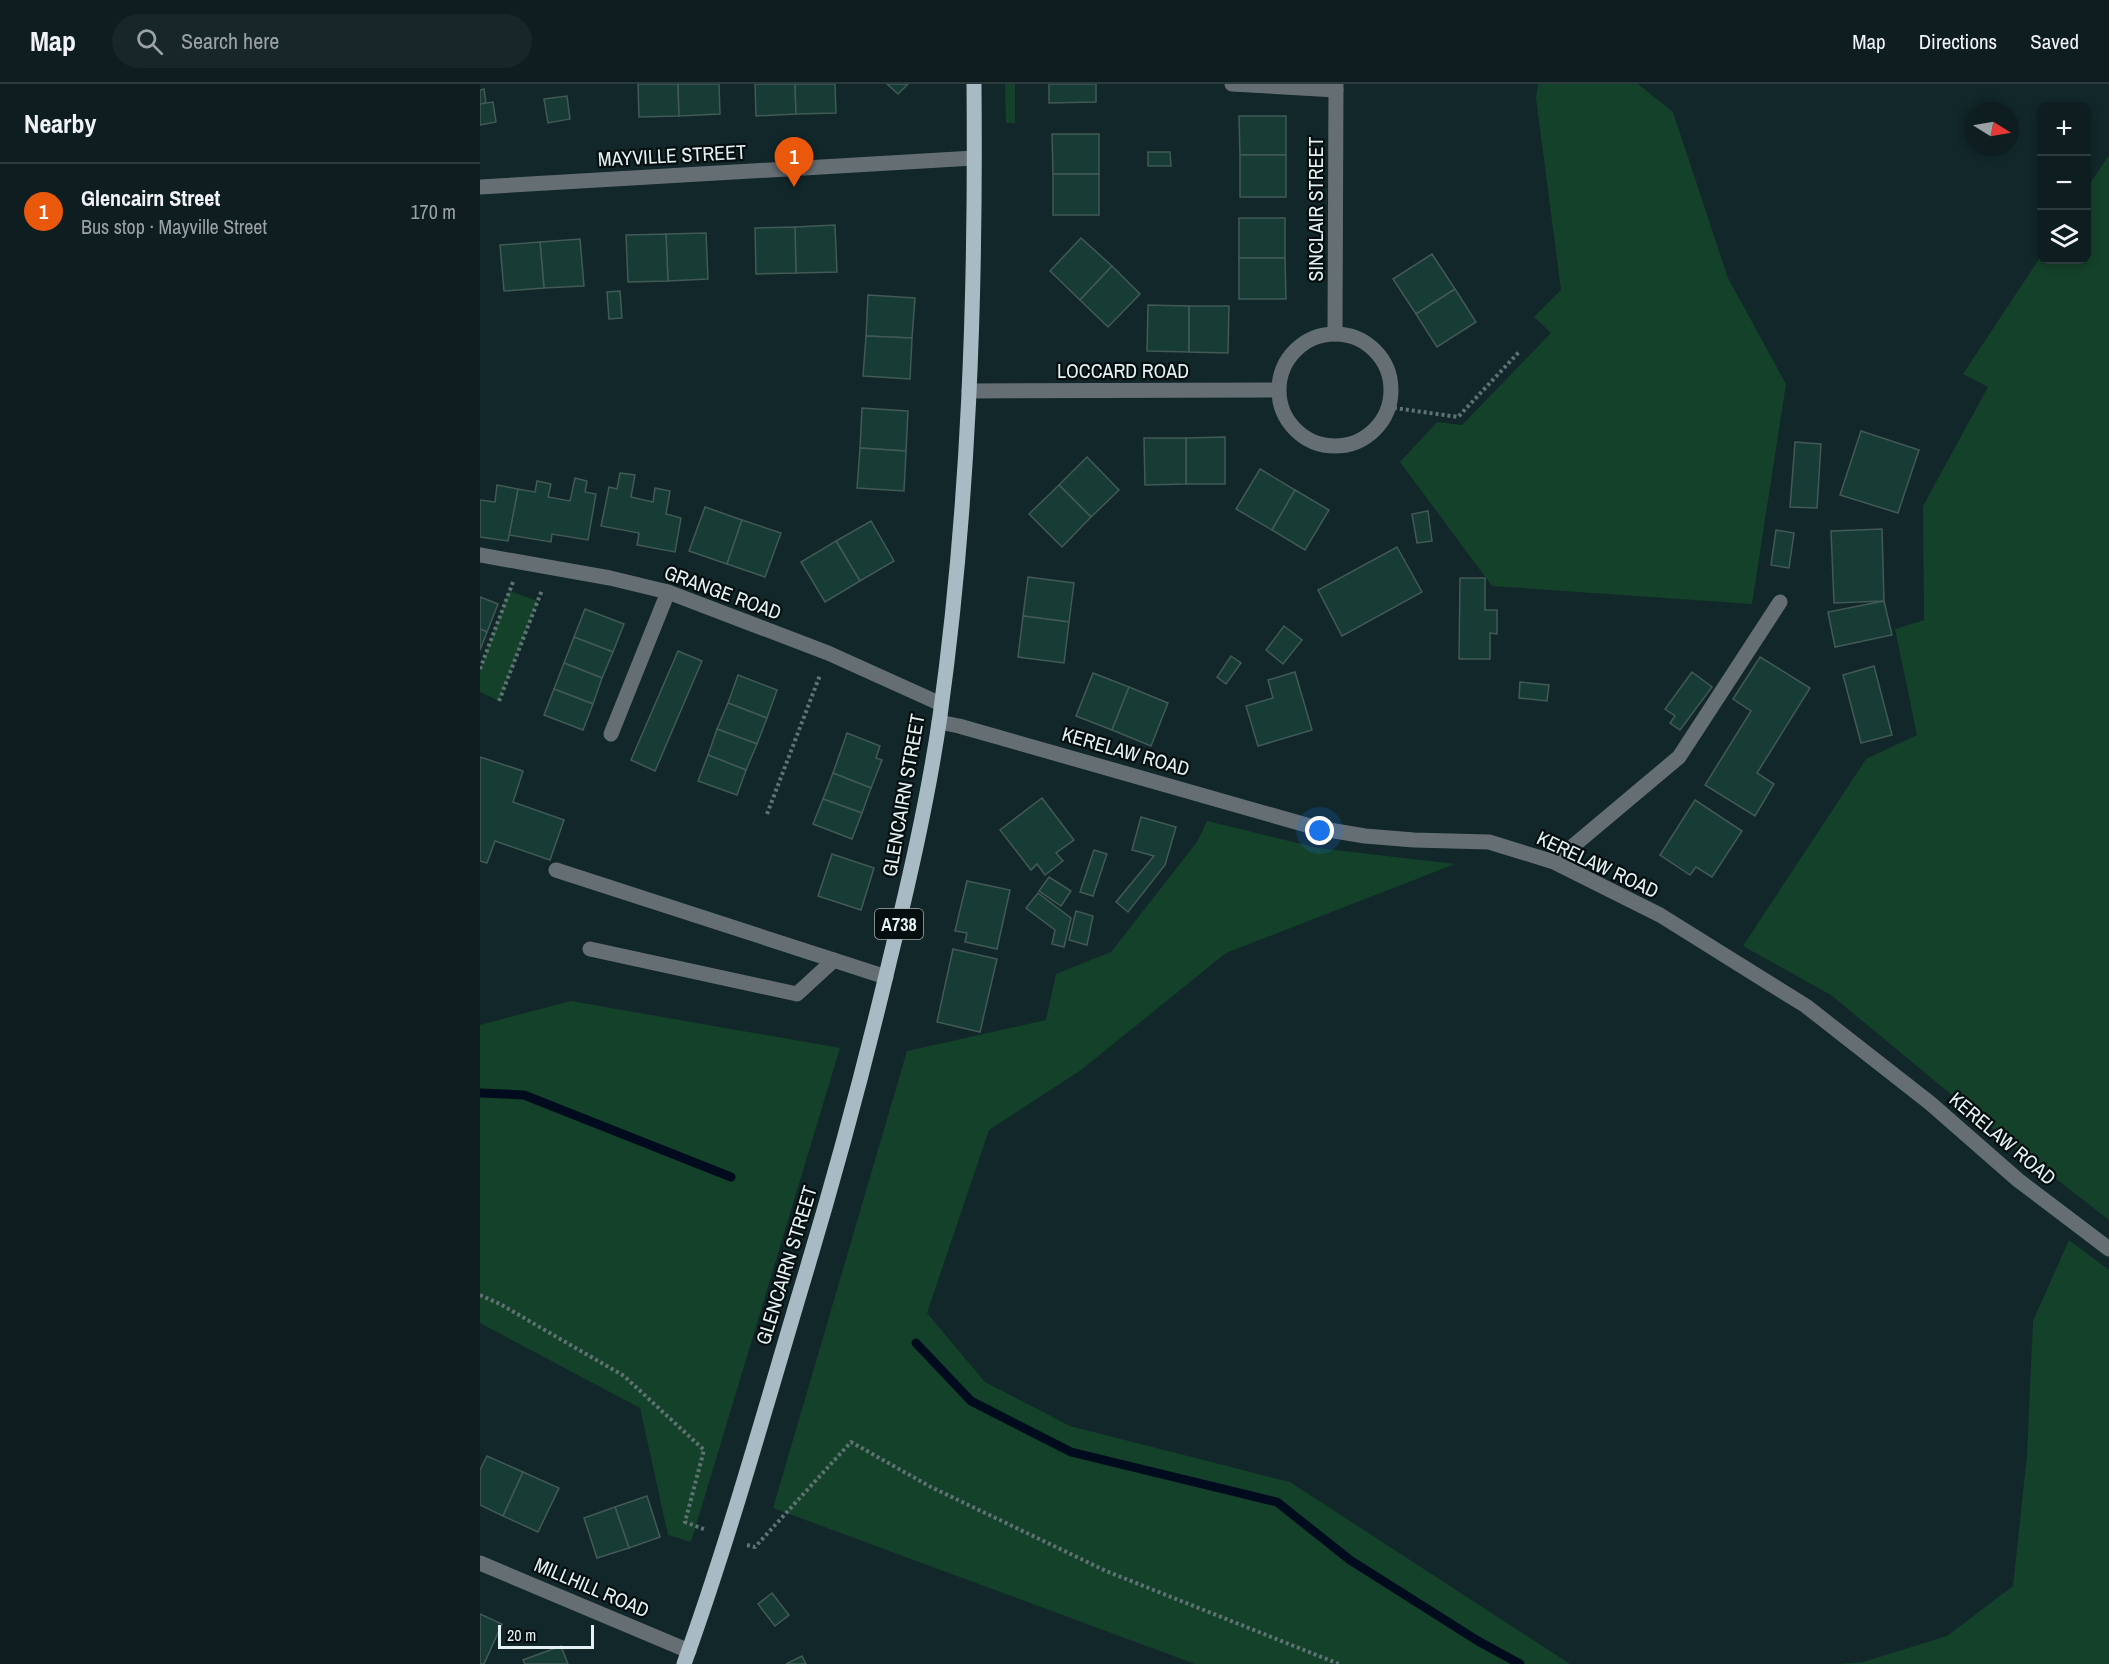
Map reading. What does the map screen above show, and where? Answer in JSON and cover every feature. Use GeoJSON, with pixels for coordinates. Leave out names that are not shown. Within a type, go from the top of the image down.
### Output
{"type":"FeatureCollection","features":[{"type":"Feature","properties":{"kind":"main road","name":"GLENCAIRN STREET"},"geometry":{"type":"LineString","coordinates":[[686,1657],[726,1539],[830,1191],[867,1058],[911,873],[939,722],[958,545],[969,391],[974,84]]}},
{"type":"Feature","properties":{"kind":"street"},"geometry":{"type":"LineString","coordinates":[[1232,84],[1336,87]]}},
{"type":"Feature","properties":{"kind":"street","name":"SINCLAIR STREET"},"geometry":{"type":"LineString","coordinates":[[1335,334],[1336,87]]}},
{"type":"Feature","properties":{"kind":"street","name":"MAYVILLE STREET"},"geometry":{"type":"LineString","coordinates":[[480,187],[974,158]]}},
{"type":"Feature","properties":{"kind":"street"},"geometry":{"type":"LineString","coordinates":[[1325,333],[1345,334],[1359,338],[1379,354],[1388,371],[1392,393],[1382,422],[1368,436],[1351,444],[1331,447],[1316,444],[1298,434],[1287,420],[1279,401],[1278,390],[1281,370],[1286,359],[1300,345],[1325,333]]}},
{"type":"Feature","properties":{"kind":"street","name":"LOCCARD ROAD"},"geometry":{"type":"LineString","coordinates":[[969,391],[1278,390]]}},
{"type":"Feature","properties":{"kind":"street","name":"GRANGE ROAD"},"geometry":{"type":"LineString","coordinates":[[480,555],[610,578],[668,592],[828,653],[941,704]]}},
{"type":"Feature","properties":{"kind":"street"},"geometry":{"type":"LineString","coordinates":[[611,734],[668,592]]}},
{"type":"Feature","properties":{"kind":"street"},"geometry":{"type":"LineString","coordinates":[[1554,862],[1679,757],[1780,602]]}},
{"type":"Feature","properties":{"kind":"street","name":"KERELAW ROAD"},"geometry":{"type":"LineString","coordinates":[[939,722],[1317,828],[1365,836],[1414,840],[1489,842],[1554,862],[1660,915],[1806,1006],[1930,1103],[2018,1180],[2109,1249]]}},
{"type":"Feature","properties":{"kind":"street"},"geometry":{"type":"LineString","coordinates":[[556,870],[886,977]]}},
{"type":"Feature","properties":{"kind":"street"},"geometry":{"type":"LineString","coordinates":[[590,949],[797,994],[834,960]]}},
{"type":"Feature","properties":{"kind":"street","name":"MILLHILL ROAD"},"geometry":{"type":"LineString","coordinates":[[480,1563],[686,1657]]}},
{"type":"Feature","properties":{"kind":"path"},"geometry":{"type":"LineString","coordinates":[[1388,407],[1458,417],[1519,352]]}},
{"type":"Feature","properties":{"kind":"path"},"geometry":{"type":"LineString","coordinates":[[480,669],[520,562]]}},
{"type":"Feature","properties":{"kind":"path"},"geometry":{"type":"LineString","coordinates":[[499,701],[551,568]]}},
{"type":"Feature","properties":{"kind":"path"},"geometry":{"type":"LineString","coordinates":[[767,814],[828,653]]}},
{"type":"Feature","properties":{"kind":"path"},"geometry":{"type":"LineString","coordinates":[[480,1295],[500,1304],[624,1376],[704,1450],[685,1522],[726,1539],[755,1547],[851,1442],[931,1486],[1106,1571],[1339,1664]]}},
{"type":"Feature","properties":{"kind":"green space"},"geometry":{"type":"Polygon","coordinates":[[[1005,84],[1015,84],[1015,123],[1006,123],[1005,84]]]}},
{"type":"Feature","properties":{"kind":"green space"},"geometry":{"type":"Polygon","coordinates":[[[1538,84],[1638,84],[1673,112],[1728,278],[1786,384],[1752,604],[1492,586],[1400,462],[1437,422],[1462,425],[1551,333],[1534,317],[1561,290],[1536,98],[1538,84]]]}},
{"type":"Feature","properties":{"kind":"green space"},"geometry":{"type":"Polygon","coordinates":[[[2109,155],[2109,1220],[2005,1139],[1831,995],[1743,946],[1866,759],[1917,735],[1895,629],[1924,620],[1923,506],[1988,387],[1963,374],[2037,262],[2037,264],[2091,264],[2091,182],[2109,155]]]}},
{"type":"Feature","properties":{"kind":"green space"},"geometry":{"type":"Polygon","coordinates":[[[509,591],[538,601],[499,701],[480,692],[480,669],[509,591]]]}},
{"type":"Feature","properties":{"kind":"green space"},"geometry":{"type":"Polygon","coordinates":[[[1207,821],[1318,848],[1455,864],[1226,953],[1081,1070],[989,1130],[927,1313],[985,1382],[1070,1426],[1290,1482],[1570,1664],[1195,1664],[773,1508],[907,1051],[1046,1020],[1056,974],[1111,952],[1197,842],[1207,821]]]}},
{"type":"Feature","properties":{"kind":"green space"},"geometry":{"type":"Polygon","coordinates":[[[571,1001],[840,1048],[691,1542],[668,1535],[640,1408],[480,1323],[480,1025],[571,1001]]]}},
{"type":"Feature","properties":{"kind":"green space"},"geometry":{"type":"Polygon","coordinates":[[[2069,1240],[2109,1270],[2109,1664],[1839,1664],[1863,1662],[1947,1636],[2013,1586],[2027,1455],[2033,1321],[2069,1240]]]}},
{"type":"Feature","properties":{"kind":"building"},"geometry":{"type":"Polygon","coordinates":[[[638,84],[678,84],[679,116],[639,117],[638,84]]]}},
{"type":"Feature","properties":{"kind":"building"},"geometry":{"type":"Polygon","coordinates":[[[678,84],[719,84],[720,114],[679,116],[678,84]]]}},
{"type":"Feature","properties":{"kind":"building"},"geometry":{"type":"Polygon","coordinates":[[[755,84],[795,84],[796,114],[756,116],[755,84]]]}},
{"type":"Feature","properties":{"kind":"building"},"geometry":{"type":"Polygon","coordinates":[[[795,84],[835,84],[836,113],[796,114],[795,84]]]}},
{"type":"Feature","properties":{"kind":"building"},"geometry":{"type":"Polygon","coordinates":[[[887,84],[908,84],[898,94],[887,84]]]}},
{"type":"Feature","properties":{"kind":"building"},"geometry":{"type":"Polygon","coordinates":[[[1049,84],[1096,84],[1096,102],[1049,103],[1049,84]]]}},
{"type":"Feature","properties":{"kind":"building"},"geometry":{"type":"Polygon","coordinates":[[[484,89],[486,103],[480,104],[480,90],[484,89]]]}},
{"type":"Feature","properties":{"kind":"building"},"geometry":{"type":"Polygon","coordinates":[[[567,96],[570,119],[548,123],[544,99],[567,96]]]}},
{"type":"Feature","properties":{"kind":"building"},"geometry":{"type":"Polygon","coordinates":[[[493,102],[496,122],[480,125],[480,104],[493,102]]]}},
{"type":"Feature","properties":{"kind":"building"},"geometry":{"type":"Polygon","coordinates":[[[1239,116],[1286,116],[1286,155],[1240,155],[1239,116]]]}},
{"type":"Feature","properties":{"kind":"building"},"geometry":{"type":"Polygon","coordinates":[[[1052,134],[1099,134],[1099,174],[1053,174],[1052,134]]]}},
{"type":"Feature","properties":{"kind":"building"},"geometry":{"type":"Polygon","coordinates":[[[1148,152],[1170,152],[1171,166],[1148,166],[1148,152]]]}},
{"type":"Feature","properties":{"kind":"building"},"geometry":{"type":"Polygon","coordinates":[[[1240,155],[1286,155],[1286,197],[1240,197],[1240,155]]]}},
{"type":"Feature","properties":{"kind":"building"},"geometry":{"type":"Polygon","coordinates":[[[1053,174],[1099,174],[1099,215],[1053,215],[1053,174]]]}},
{"type":"Feature","properties":{"kind":"building"},"geometry":{"type":"Polygon","coordinates":[[[1239,218],[1285,218],[1285,258],[1239,258],[1239,218]]]}},
{"type":"Feature","properties":{"kind":"building"},"geometry":{"type":"Polygon","coordinates":[[[835,225],[837,272],[796,273],[795,227],[835,225]]]}},
{"type":"Feature","properties":{"kind":"building"},"geometry":{"type":"Polygon","coordinates":[[[795,227],[796,273],[756,274],[755,228],[795,227]]]}},
{"type":"Feature","properties":{"kind":"building"},"geometry":{"type":"Polygon","coordinates":[[[706,233],[708,279],[668,281],[666,234],[706,233]]]}},
{"type":"Feature","properties":{"kind":"building"},"geometry":{"type":"Polygon","coordinates":[[[666,234],[668,281],[628,282],[626,235],[666,234]]]}},
{"type":"Feature","properties":{"kind":"building"},"geometry":{"type":"Polygon","coordinates":[[[1081,238],[1112,266],[1080,300],[1050,271],[1081,238]]]}},
{"type":"Feature","properties":{"kind":"building"},"geometry":{"type":"Polygon","coordinates":[[[580,239],[584,286],[544,288],[540,242],[580,239]]]}},
{"type":"Feature","properties":{"kind":"building"},"geometry":{"type":"Polygon","coordinates":[[[540,242],[544,288],[504,291],[500,245],[540,242]]]}},
{"type":"Feature","properties":{"kind":"building"},"geometry":{"type":"Polygon","coordinates":[[[1432,254],[1455,289],[1416,314],[1393,279],[1432,254]]]}},
{"type":"Feature","properties":{"kind":"building"},"geometry":{"type":"Polygon","coordinates":[[[1239,258],[1285,258],[1286,299],[1239,299],[1239,258]]]}},
{"type":"Feature","properties":{"kind":"building"},"geometry":{"type":"Polygon","coordinates":[[[1112,266],[1140,294],[1108,327],[1080,300],[1112,266]]]}},
{"type":"Feature","properties":{"kind":"building"},"geometry":{"type":"Polygon","coordinates":[[[1455,289],[1476,322],[1437,347],[1416,314],[1455,289]]]}},
{"type":"Feature","properties":{"kind":"building"},"geometry":{"type":"Polygon","coordinates":[[[620,291],[622,318],[609,319],[607,292],[620,291]]]}},
{"type":"Feature","properties":{"kind":"building"},"geometry":{"type":"Polygon","coordinates":[[[868,295],[915,298],[912,338],[866,336],[868,295]]]}},
{"type":"Feature","properties":{"kind":"building"},"geometry":{"type":"Polygon","coordinates":[[[1148,305],[1189,306],[1189,352],[1147,351],[1148,305]]]}},
{"type":"Feature","properties":{"kind":"building"},"geometry":{"type":"Polygon","coordinates":[[[1189,306],[1229,306],[1228,353],[1189,352],[1189,306]]]}},
{"type":"Feature","properties":{"kind":"building"},"geometry":{"type":"Polygon","coordinates":[[[866,336],[912,338],[910,379],[863,376],[866,336]]]}},
{"type":"Feature","properties":{"kind":"building"},"geometry":{"type":"Polygon","coordinates":[[[862,408],[908,411],[906,451],[860,448],[862,408]]]}},
{"type":"Feature","properties":{"kind":"building"},"geometry":{"type":"Polygon","coordinates":[[[1861,431],[1919,450],[1898,513],[1840,495],[1861,431]]]}},
{"type":"Feature","properties":{"kind":"building"},"geometry":{"type":"Polygon","coordinates":[[[1225,437],[1225,484],[1186,484],[1186,438],[1225,437]]]}},
{"type":"Feature","properties":{"kind":"building"},"geometry":{"type":"Polygon","coordinates":[[[1144,438],[1186,438],[1186,484],[1145,485],[1144,438]]]}},
{"type":"Feature","properties":{"kind":"building"},"geometry":{"type":"Polygon","coordinates":[[[1795,442],[1821,444],[1817,508],[1790,507],[1795,442]]]}},
{"type":"Feature","properties":{"kind":"building"},"geometry":{"type":"Polygon","coordinates":[[[860,448],[906,451],[904,491],[857,488],[860,448]]]}},
{"type":"Feature","properties":{"kind":"building"},"geometry":{"type":"Polygon","coordinates":[[[1087,457],[1119,490],[1091,517],[1059,485],[1087,457]]]}},
{"type":"Feature","properties":{"kind":"building"},"geometry":{"type":"Polygon","coordinates":[[[1260,469],[1295,490],[1272,530],[1236,509],[1260,469]]]}},
{"type":"Feature","properties":{"kind":"building"},"geometry":{"type":"Polygon","coordinates":[[[620,473],[635,475],[631,497],[653,502],[655,488],[670,491],[666,514],[681,518],[675,552],[637,545],[639,533],[601,526],[609,487],[617,489],[620,473]]]}},
{"type":"Feature","properties":{"kind":"building"},"geometry":{"type":"Polygon","coordinates":[[[575,478],[587,481],[585,492],[596,494],[588,540],[552,534],[551,542],[509,535],[518,489],[535,492],[537,481],[551,484],[548,497],[570,501],[575,478]]]}},
{"type":"Feature","properties":{"kind":"building"},"geometry":{"type":"Polygon","coordinates":[[[497,485],[518,489],[508,541],[480,537],[480,500],[495,502],[497,485]]]}},
{"type":"Feature","properties":{"kind":"building"},"geometry":{"type":"Polygon","coordinates":[[[1059,485],[1091,517],[1062,547],[1029,514],[1059,485]]]}},
{"type":"Feature","properties":{"kind":"building"},"geometry":{"type":"Polygon","coordinates":[[[1295,490],[1329,510],[1305,550],[1272,530],[1295,490]]]}},
{"type":"Feature","properties":{"kind":"building"},"geometry":{"type":"Polygon","coordinates":[[[705,507],[742,520],[727,564],[689,551],[705,507]]]}},
{"type":"Feature","properties":{"kind":"building"},"geometry":{"type":"Polygon","coordinates":[[[1428,511],[1432,541],[1417,543],[1412,514],[1428,511]]]}},
{"type":"Feature","properties":{"kind":"building"},"geometry":{"type":"Polygon","coordinates":[[[742,520],[781,533],[765,577],[727,564],[742,520]]]}},
{"type":"Feature","properties":{"kind":"building"},"geometry":{"type":"Polygon","coordinates":[[[871,521],[894,561],[860,581],[836,541],[871,521]]]}},
{"type":"Feature","properties":{"kind":"building"},"geometry":{"type":"Polygon","coordinates":[[[1882,529],[1884,601],[1834,603],[1831,531],[1882,529]]]}},
{"type":"Feature","properties":{"kind":"building"},"geometry":{"type":"Polygon","coordinates":[[[1776,530],[1794,533],[1789,568],[1771,565],[1776,530]]]}},
{"type":"Feature","properties":{"kind":"building"},"geometry":{"type":"Polygon","coordinates":[[[836,541],[860,581],[825,602],[801,562],[836,541]]]}},
{"type":"Feature","properties":{"kind":"building"},"geometry":{"type":"Polygon","coordinates":[[[1397,547],[1422,592],[1342,636],[1318,590],[1397,547]]]}},
{"type":"Feature","properties":{"kind":"building"},"geometry":{"type":"Polygon","coordinates":[[[1028,577],[1074,583],[1069,622],[1023,616],[1028,577]]]}},
{"type":"Feature","properties":{"kind":"building"},"geometry":{"type":"Polygon","coordinates":[[[1460,578],[1485,578],[1485,610],[1497,610],[1497,634],[1490,633],[1490,659],[1459,659],[1460,578]]]}},
{"type":"Feature","properties":{"kind":"building"},"geometry":{"type":"Polygon","coordinates":[[[480,597],[498,604],[487,632],[480,629],[480,597]]]}},
{"type":"Feature","properties":{"kind":"building"},"geometry":{"type":"Polygon","coordinates":[[[1884,601],[1892,635],[1835,647],[1828,612],[1884,601]]]}},
{"type":"Feature","properties":{"kind":"building"},"geometry":{"type":"Polygon","coordinates":[[[585,609],[624,624],[613,652],[574,637],[585,609]]]}},
{"type":"Feature","properties":{"kind":"building"},"geometry":{"type":"Polygon","coordinates":[[[1023,616],[1069,622],[1064,663],[1018,657],[1023,616]]]}},
{"type":"Feature","properties":{"kind":"building"},"geometry":{"type":"Polygon","coordinates":[[[1284,626],[1302,640],[1283,664],[1266,650],[1284,626]]]}},
{"type":"Feature","properties":{"kind":"building"},"geometry":{"type":"Polygon","coordinates":[[[480,629],[487,632],[480,650],[480,629]]]}},
{"type":"Feature","properties":{"kind":"building"},"geometry":{"type":"Polygon","coordinates":[[[574,637],[613,652],[602,678],[564,663],[574,637]]]}},
{"type":"Feature","properties":{"kind":"building"},"geometry":{"type":"Polygon","coordinates":[[[678,651],[702,661],[655,771],[631,760],[678,651]]]}},
{"type":"Feature","properties":{"kind":"building"},"geometry":{"type":"Polygon","coordinates":[[[1231,656],[1241,663],[1226,684],[1217,677],[1231,656]]]}},
{"type":"Feature","properties":{"kind":"building"},"geometry":{"type":"Polygon","coordinates":[[[1760,657],[1810,688],[1757,773],[1774,784],[1755,816],[1705,785],[1751,711],[1733,699],[1760,657]]]}},
{"type":"Feature","properties":{"kind":"building"},"geometry":{"type":"Polygon","coordinates":[[[564,663],[602,678],[593,704],[554,689],[564,663]]]}},
{"type":"Feature","properties":{"kind":"building"},"geometry":{"type":"Polygon","coordinates":[[[1874,666],[1892,735],[1861,743],[1843,675],[1874,666]]]}},
{"type":"Feature","properties":{"kind":"building"},"geometry":{"type":"Polygon","coordinates":[[[1295,672],[1312,730],[1258,746],[1246,706],[1273,698],[1268,680],[1295,672]]]}},
{"type":"Feature","properties":{"kind":"building"},"geometry":{"type":"Polygon","coordinates":[[[1692,672],[1712,687],[1680,730],[1670,723],[1675,716],[1665,709],[1692,672]]]}},
{"type":"Feature","properties":{"kind":"building"},"geometry":{"type":"Polygon","coordinates":[[[1093,673],[1129,687],[1112,730],[1076,716],[1093,673]]]}},
{"type":"Feature","properties":{"kind":"building"},"geometry":{"type":"Polygon","coordinates":[[[738,675],[777,690],[767,718],[728,703],[738,675]]]}},
{"type":"Feature","properties":{"kind":"building"},"geometry":{"type":"Polygon","coordinates":[[[1520,682],[1549,685],[1547,701],[1519,698],[1520,682]]]}},
{"type":"Feature","properties":{"kind":"building"},"geometry":{"type":"Polygon","coordinates":[[[1129,687],[1168,703],[1151,746],[1112,730],[1129,687]]]}},
{"type":"Feature","properties":{"kind":"building"},"geometry":{"type":"Polygon","coordinates":[[[554,689],[593,704],[583,730],[544,715],[554,689]]]}},
{"type":"Feature","properties":{"kind":"building"},"geometry":{"type":"Polygon","coordinates":[[[728,703],[767,718],[757,744],[717,729],[728,703]]]}},
{"type":"Feature","properties":{"kind":"building"},"geometry":{"type":"Polygon","coordinates":[[[717,729],[757,744],[746,770],[708,755],[717,729]]]}},
{"type":"Feature","properties":{"kind":"building"},"geometry":{"type":"Polygon","coordinates":[[[847,733],[880,746],[876,758],[882,760],[871,788],[833,773],[847,733]]]}},
{"type":"Feature","properties":{"kind":"building"},"geometry":{"type":"Polygon","coordinates":[[[708,755],[746,770],[737,795],[698,781],[708,755]]]}},
{"type":"Feature","properties":{"kind":"building"},"geometry":{"type":"Polygon","coordinates":[[[480,757],[523,771],[513,802],[564,820],[550,860],[495,841],[487,863],[480,861],[480,757]]]}},
{"type":"Feature","properties":{"kind":"building"},"geometry":{"type":"Polygon","coordinates":[[[833,773],[871,788],[862,813],[823,799],[833,773]]]}},
{"type":"Feature","properties":{"kind":"building"},"geometry":{"type":"Polygon","coordinates":[[[1042,798],[1074,840],[1056,853],[1063,861],[1045,875],[1037,864],[1031,870],[1000,830],[1042,798]]]}},
{"type":"Feature","properties":{"kind":"building"},"geometry":{"type":"Polygon","coordinates":[[[823,799],[862,813],[852,839],[813,824],[823,799]]]}},
{"type":"Feature","properties":{"kind":"building"},"geometry":{"type":"Polygon","coordinates":[[[1695,800],[1742,831],[1712,877],[1696,867],[1690,875],[1660,855],[1695,800]]]}},
{"type":"Feature","properties":{"kind":"building"},"geometry":{"type":"Polygon","coordinates":[[[1141,817],[1176,827],[1165,865],[1128,912],[1116,902],[1154,856],[1132,850],[1141,817]]]}},
{"type":"Feature","properties":{"kind":"building"},"geometry":{"type":"Polygon","coordinates":[[[1094,850],[1107,854],[1093,896],[1080,892],[1094,850]]]}},
{"type":"Feature","properties":{"kind":"building"},"geometry":{"type":"Polygon","coordinates":[[[832,854],[874,868],[861,910],[818,896],[832,854]]]}},
{"type":"Feature","properties":{"kind":"building"},"geometry":{"type":"Polygon","coordinates":[[[1049,877],[1071,891],[1061,906],[1039,891],[1049,877]]]}},
{"type":"Feature","properties":{"kind":"building"},"geometry":{"type":"Polygon","coordinates":[[[967,881],[1010,890],[997,949],[965,942],[967,933],[955,931],[967,881]]]}},
{"type":"Feature","properties":{"kind":"building"},"geometry":{"type":"Polygon","coordinates":[[[1038,893],[1071,918],[1064,947],[1052,944],[1055,930],[1026,908],[1038,893]]]}},
{"type":"Feature","properties":{"kind":"building"},"geometry":{"type":"Polygon","coordinates":[[[1076,911],[1093,916],[1087,945],[1069,940],[1076,911]]]}},
{"type":"Feature","properties":{"kind":"building"},"geometry":{"type":"Polygon","coordinates":[[[953,949],[997,959],[980,1032],[937,1022],[953,949]]]}},
{"type":"Feature","properties":{"kind":"building"},"geometry":{"type":"Polygon","coordinates":[[[487,1456],[523,1472],[503,1516],[480,1505],[480,1470],[487,1456]]]}},
{"type":"Feature","properties":{"kind":"building"},"geometry":{"type":"Polygon","coordinates":[[[523,1472],[559,1488],[538,1532],[503,1516],[523,1472]]]}},
{"type":"Feature","properties":{"kind":"building"},"geometry":{"type":"Polygon","coordinates":[[[647,1496],[660,1537],[629,1548],[615,1507],[647,1496]]]}},
{"type":"Feature","properties":{"kind":"building"},"geometry":{"type":"Polygon","coordinates":[[[615,1507],[629,1548],[597,1558],[584,1518],[615,1507]]]}},
{"type":"Feature","properties":{"kind":"building"},"geometry":{"type":"Polygon","coordinates":[[[772,1593],[789,1615],[775,1626],[758,1604],[772,1593]]]}},
{"type":"Feature","properties":{"kind":"building"},"geometry":{"type":"Polygon","coordinates":[[[480,1614],[502,1624],[484,1664],[480,1664],[480,1614]]]}},
{"type":"Feature","properties":{"kind":"building"},"geometry":{"type":"Polygon","coordinates":[[[561,1646],[568,1664],[525,1664],[523,1660],[561,1646]]]}},
{"type":"Feature","properties":{"kind":"building"},"geometry":{"type":"Polygon","coordinates":[[[802,1656],[806,1664],[786,1664],[802,1656]]]}},
{"type":"Feature","properties":{"kind":"waterway"},"geometry":{"type":"LineString","coordinates":[[480,1093],[524,1095],[731,1177]]}},
{"type":"Feature","properties":{"kind":"waterway"},"geometry":{"type":"LineString","coordinates":[[916,1343],[971,1401],[1071,1452],[1277,1502],[1350,1560],[1478,1641],[1520,1664]]}},
{"type":"Feature","properties":{"kind":"place","name":"Glencairn Street"},"geometry":{"type":"Point","coordinates":[794,187]}}]}
